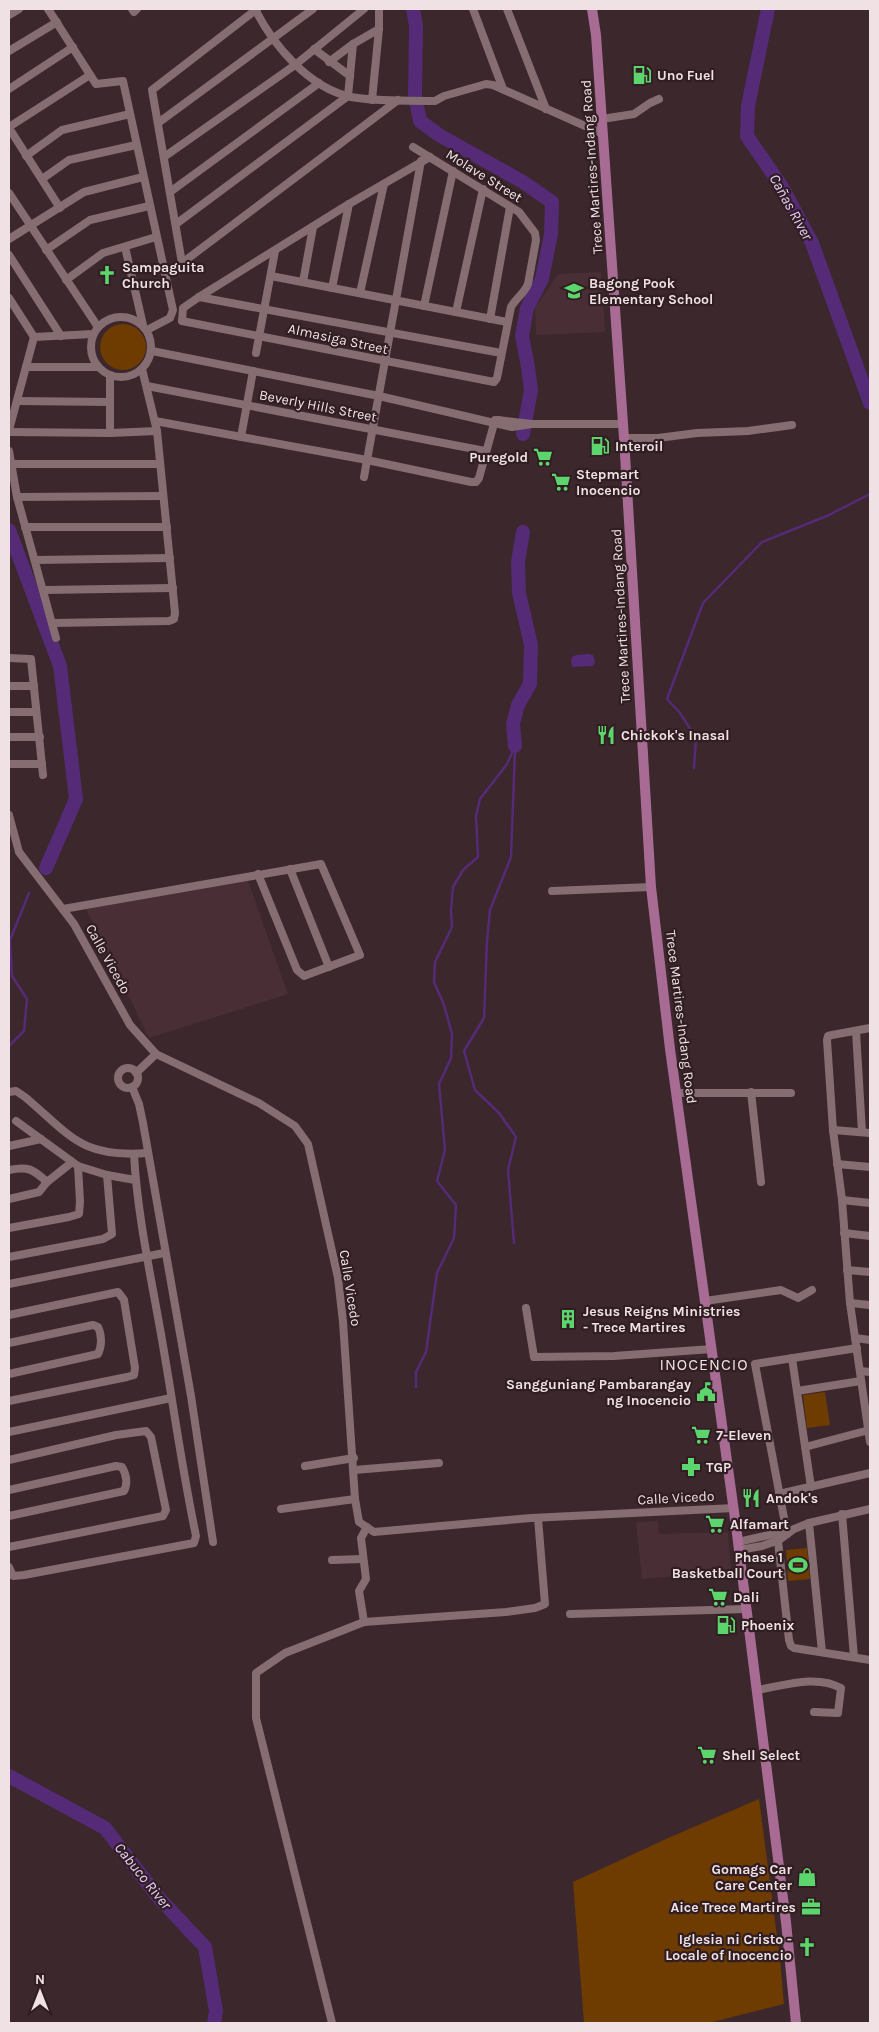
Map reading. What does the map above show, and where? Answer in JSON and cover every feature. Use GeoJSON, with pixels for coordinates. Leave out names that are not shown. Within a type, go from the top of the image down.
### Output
{"type":"FeatureCollection","features":[{"type":"Feature","properties":{"kind":"main road","name":"Trece Martires-Indang Road"},"geometry":{"type":"LineString","coordinates":[[592,9],[604,134],[650,887],[676,1093],[734,1508],[786,1922],[796,2023]]}},
{"type":"Feature","properties":{"kind":"street"},"geometry":{"type":"LineString","coordinates":[[9,15],[19,9]]}},
{"type":"Feature","properties":{"kind":"street"},"geometry":{"type":"LineString","coordinates":[[48,9],[96,84],[123,82],[173,310],[170,318],[145,327]]}},
{"type":"Feature","properties":{"kind":"street"},"geometry":{"type":"LineString","coordinates":[[132,9],[134,12],[137,9]]}},
{"type":"Feature","properties":{"kind":"street"},"geometry":{"type":"LineString","coordinates":[[398,100],[182,263],[152,90],[255,9],[273,40],[295,65],[320,83],[348,96],[372,100],[398,100],[410,100],[435,101],[444,96],[479,85],[493,85],[604,134]]}},
{"type":"Feature","properties":{"kind":"street"},"geometry":{"type":"LineString","coordinates":[[158,123],[313,9]]}},
{"type":"Feature","properties":{"kind":"street"},"geometry":{"type":"LineString","coordinates":[[164,157],[295,65],[364,9]]}},
{"type":"Feature","properties":{"kind":"street"},"geometry":{"type":"LineString","coordinates":[[372,100],[379,29],[379,9]]}},
{"type":"Feature","properties":{"kind":"street"},"geometry":{"type":"LineString","coordinates":[[473,9],[502,90]]}},
{"type":"Feature","properties":{"kind":"street"},"geometry":{"type":"LineString","coordinates":[[507,9],[546,109]]}},
{"type":"Feature","properties":{"kind":"street"},"geometry":{"type":"LineString","coordinates":[[9,51],[57,22]]}},
{"type":"Feature","properties":{"kind":"street"},"geometry":{"type":"LineString","coordinates":[[329,62],[353,44],[379,29]]}},
{"type":"Feature","properties":{"kind":"street"},"geometry":{"type":"LineString","coordinates":[[176,224],[348,96],[353,44]]}},
{"type":"Feature","properties":{"kind":"street"},"geometry":{"type":"LineString","coordinates":[[9,88],[72,47]]}},
{"type":"Feature","properties":{"kind":"street"},"geometry":{"type":"LineString","coordinates":[[314,49],[350,76]]}},
{"type":"Feature","properties":{"kind":"street"},"geometry":{"type":"LineString","coordinates":[[60,208],[9,128],[90,75]]}},
{"type":"Feature","properties":{"kind":"street"},"geometry":{"type":"LineString","coordinates":[[170,192],[320,83]]}},
{"type":"Feature","properties":{"kind":"street"},"geometry":{"type":"LineString","coordinates":[[602,120],[634,114],[650,102],[659,99]]}},
{"type":"Feature","properties":{"kind":"street"},"geometry":{"type":"LineString","coordinates":[[26,156],[62,130],[130,114]]}},
{"type":"Feature","properties":{"kind":"street"},"geometry":{"type":"LineString","coordinates":[[42,179],[69,160],[136,145]]}},
{"type":"Feature","properties":{"kind":"street","name":"Molave Street"},"geometry":{"type":"LineString","coordinates":[[413,147],[519,212],[535,233],[536,240],[526,291],[511,307],[507,322]]}},
{"type":"Feature","properties":{"kind":"street"},"geometry":{"type":"LineString","coordinates":[[199,297],[430,157]]}},
{"type":"Feature","properties":{"kind":"street"},"geometry":{"type":"LineString","coordinates":[[364,477],[421,161]]}},
{"type":"Feature","properties":{"kind":"street"},"geometry":{"type":"LineString","coordinates":[[424,306],[453,171]]}},
{"type":"Feature","properties":{"kind":"street"},"geometry":{"type":"LineString","coordinates":[[9,239],[84,192],[143,177]]}},
{"type":"Feature","properties":{"kind":"street"},"geometry":{"type":"LineString","coordinates":[[360,293],[384,184]]}},
{"type":"Feature","properties":{"kind":"street"},"geometry":{"type":"LineString","coordinates":[[456,312],[483,189]]}},
{"type":"Feature","properties":{"kind":"street"},"geometry":{"type":"LineString","coordinates":[[9,193],[66,280],[96,331]]}},
{"type":"Feature","properties":{"kind":"street"},"geometry":{"type":"LineString","coordinates":[[332,288],[350,204]]}},
{"type":"Feature","properties":{"kind":"street"},"geometry":{"type":"LineString","coordinates":[[46,250],[90,220],[149,206]]}},
{"type":"Feature","properties":{"kind":"street"},"geometry":{"type":"LineString","coordinates":[[490,319],[510,207]]}},
{"type":"Feature","properties":{"kind":"street"},"geometry":{"type":"LineString","coordinates":[[303,282],[313,228]]}},
{"type":"Feature","properties":{"kind":"street"},"geometry":{"type":"LineString","coordinates":[[66,280],[103,253],[156,237]]}},
{"type":"Feature","properties":{"kind":"street"},"geometry":{"type":"LineString","coordinates":[[125,247],[145,327],[150,337],[152,351],[150,358],[142,369],[127,376],[110,375],[98,367],[91,352],[96,331],[106,321],[115,317],[125,317],[145,327]]}},
{"type":"Feature","properties":{"kind":"street"},"geometry":{"type":"LineString","coordinates":[[256,353],[275,251]]}},
{"type":"Feature","properties":{"kind":"street"},"geometry":{"type":"LineString","coordinates":[[9,255],[62,336]]}},
{"type":"Feature","properties":{"kind":"street"},"geometry":{"type":"LineString","coordinates":[[199,297],[501,353],[507,322],[271,276]]}},
{"type":"Feature","properties":{"kind":"street","name":"Almasiga Street"},"geometry":{"type":"LineString","coordinates":[[199,297],[183,308],[182,321],[489,382],[494,382],[497,378],[501,353]]}},
{"type":"Feature","properties":{"kind":"street"},"geometry":{"type":"LineString","coordinates":[[9,298],[34,337],[9,431],[110,433],[156,431]]}},
{"type":"Feature","properties":{"kind":"street"},"geometry":{"type":"LineString","coordinates":[[34,337],[62,336],[96,331]]}},
{"type":"Feature","properties":{"kind":"street"},"geometry":{"type":"LineString","coordinates":[[152,351],[379,396],[481,420],[523,425],[623,424]]}},
{"type":"Feature","properties":{"kind":"street"},"geometry":{"type":"LineString","coordinates":[[26,367],[98,367]]}},
{"type":"Feature","properties":{"kind":"street"},"geometry":{"type":"LineString","coordinates":[[52,623],[170,621],[174,619],[173,588],[155,422],[142,369]]}},
{"type":"Feature","properties":{"kind":"street"},"geometry":{"type":"LineString","coordinates":[[241,437],[253,371]]}},
{"type":"Feature","properties":{"kind":"street"},"geometry":{"type":"LineString","coordinates":[[110,375],[110,433]]}},
{"type":"Feature","properties":{"kind":"street","name":"Beverly Hills Street"},"geometry":{"type":"LineString","coordinates":[[147,386],[485,451]]}},
{"type":"Feature","properties":{"kind":"street"},"geometry":{"type":"LineString","coordinates":[[17,401],[110,402]]}},
{"type":"Feature","properties":{"kind":"street"},"geometry":{"type":"LineString","coordinates":[[155,422],[367,460],[476,482],[479,478],[494,422]]}},
{"type":"Feature","properties":{"kind":"street"},"geometry":{"type":"LineString","coordinates":[[624,438],[658,438],[697,432],[740,431],[792,425]]}},
{"type":"Feature","properties":{"kind":"street"},"geometry":{"type":"LineString","coordinates":[[9,451],[17,498],[56,638]]}},
{"type":"Feature","properties":{"kind":"street"},"geometry":{"type":"LineString","coordinates":[[11,464],[160,464]]}},
{"type":"Feature","properties":{"kind":"street"},"geometry":{"type":"LineString","coordinates":[[17,498],[163,496]]}},
{"type":"Feature","properties":{"kind":"street"},"geometry":{"type":"LineString","coordinates":[[25,527],[166,527]]}},
{"type":"Feature","properties":{"kind":"street"},"geometry":{"type":"LineString","coordinates":[[35,560],[170,558]]}},
{"type":"Feature","properties":{"kind":"street"},"geometry":{"type":"LineString","coordinates":[[44,590],[173,588]]}},
{"type":"Feature","properties":{"kind":"street"},"geometry":{"type":"LineString","coordinates":[[9,658],[31,659],[43,775]]}},
{"type":"Feature","properties":{"kind":"street"},"geometry":{"type":"LineString","coordinates":[[9,686],[34,686]]}},
{"type":"Feature","properties":{"kind":"street"},"geometry":{"type":"LineString","coordinates":[[9,712],[36,712]]}},
{"type":"Feature","properties":{"kind":"street"},"geometry":{"type":"LineString","coordinates":[[9,737],[40,737]]}},
{"type":"Feature","properties":{"kind":"street"},"geometry":{"type":"LineString","coordinates":[[9,764],[42,764]]}},
{"type":"Feature","properties":{"kind":"street","name":"Calle Vicedo"},"geometry":{"type":"LineString","coordinates":[[9,815],[18,852],[74,924],[130,1025],[156,1054],[259,1103],[295,1126],[308,1144],[338,1278],[344,1322],[354,1458],[355,1499],[360,1522],[374,1532],[538,1518],[734,1508]]}},
{"type":"Feature","properties":{"kind":"street"},"geometry":{"type":"LineString","coordinates":[[63,909],[258,874],[321,864],[360,955],[304,976],[297,970],[258,874]]}},
{"type":"Feature","properties":{"kind":"street"},"geometry":{"type":"LineString","coordinates":[[290,869],[329,966]]}},
{"type":"Feature","properties":{"kind":"street"},"geometry":{"type":"LineString","coordinates":[[552,891],[650,887]]}},
{"type":"Feature","properties":{"kind":"street"},"geometry":{"type":"LineString","coordinates":[[805,1447],[870,1438],[867,1403],[861,1381],[850,1303],[842,1200],[833,1130],[827,1040],[828,1036],[832,1034],[870,1028]]}},
{"type":"Feature","properties":{"kind":"street"},"geometry":{"type":"LineString","coordinates":[[856,1031],[862,1132]]}},
{"type":"Feature","properties":{"kind":"street"},"geometry":{"type":"LineString","coordinates":[[136,1073],[156,1054]]}},
{"type":"Feature","properties":{"kind":"street"},"geometry":{"type":"LineString","coordinates":[[125,1069],[132,1069],[136,1073],[138,1080],[132,1087],[128,1088],[121,1085],[119,1076],[125,1069]]}},
{"type":"Feature","properties":{"kind":"street"},"geometry":{"type":"LineString","coordinates":[[132,1087],[139,1104],[164,1253],[191,1396],[214,1542]]}},
{"type":"Feature","properties":{"kind":"street"},"geometry":{"type":"LineString","coordinates":[[9,1092],[16,1091],[25,1097],[70,1136],[87,1147],[102,1152],[147,1153]]}},
{"type":"Feature","properties":{"kind":"street"},"geometry":{"type":"LineString","coordinates":[[751,1092],[761,1182]]}},
{"type":"Feature","properties":{"kind":"street"},"geometry":{"type":"LineString","coordinates":[[676,1093],[791,1093]]}},
{"type":"Feature","properties":{"kind":"street"},"geometry":{"type":"LineString","coordinates":[[16,1121],[74,1164],[107,1175],[135,1180]]}},
{"type":"Feature","properties":{"kind":"street"},"geometry":{"type":"LineString","coordinates":[[833,1130],[870,1132]]}},
{"type":"Feature","properties":{"kind":"street"},"geometry":{"type":"LineString","coordinates":[[9,1146],[41,1139]]}},
{"type":"Feature","properties":{"kind":"street"},"geometry":{"type":"LineString","coordinates":[[9,1568],[13,1576],[24,1575],[194,1543],[196,1536],[145,1256],[135,1180],[134,1154]]}},
{"type":"Feature","properties":{"kind":"street"},"geometry":{"type":"LineString","coordinates":[[9,1199],[39,1192],[47,1182],[74,1164]]}},
{"type":"Feature","properties":{"kind":"street"},"geometry":{"type":"LineString","coordinates":[[9,1228],[69,1218],[79,1214],[80,1202],[74,1164]]}},
{"type":"Feature","properties":{"kind":"street"},"geometry":{"type":"LineString","coordinates":[[837,1164],[870,1167]]}},
{"type":"Feature","properties":{"kind":"street"},"geometry":{"type":"LineString","coordinates":[[9,1170],[22,1167],[34,1171],[47,1182]]}},
{"type":"Feature","properties":{"kind":"street"},"geometry":{"type":"LineString","coordinates":[[9,1257],[102,1239],[112,1234],[107,1175]]}},
{"type":"Feature","properties":{"kind":"street"},"geometry":{"type":"LineString","coordinates":[[842,1200],[870,1203]]}},
{"type":"Feature","properties":{"kind":"street"},"geometry":{"type":"LineString","coordinates":[[844,1233],[870,1236]]}},
{"type":"Feature","properties":{"kind":"street"},"geometry":{"type":"LineString","coordinates":[[9,1284],[164,1253]]}},
{"type":"Feature","properties":{"kind":"street"},"geometry":{"type":"LineString","coordinates":[[847,1270],[870,1272]]}},
{"type":"Feature","properties":{"kind":"street"},"geometry":{"type":"LineString","coordinates":[[705,1301],[781,1290],[798,1298],[812,1290]]}},
{"type":"Feature","properties":{"kind":"street"},"geometry":{"type":"LineString","coordinates":[[9,1315],[118,1292],[124,1300],[135,1368],[134,1374],[127,1377],[9,1401]]}},
{"type":"Feature","properties":{"kind":"street"},"geometry":{"type":"LineString","coordinates":[[850,1303],[870,1305]]}},
{"type":"Feature","properties":{"kind":"street"},"geometry":{"type":"LineString","coordinates":[[526,1308],[534,1357],[614,1356],[712,1349]]}},
{"type":"Feature","properties":{"kind":"street"},"geometry":{"type":"LineString","coordinates":[[9,1343],[92,1326],[98,1327],[101,1332],[101,1348],[98,1354],[9,1374]]}},
{"type":"Feature","properties":{"kind":"street"},"geometry":{"type":"LineString","coordinates":[[855,1338],[870,1340]]}},
{"type":"Feature","properties":{"kind":"street"},"geometry":{"type":"LineString","coordinates":[[789,1531],[779,1494],[755,1364],[857,1348]]}},
{"type":"Feature","properties":{"kind":"street"},"geometry":{"type":"LineString","coordinates":[[792,1358],[811,1487]]}},
{"type":"Feature","properties":{"kind":"street"},"geometry":{"type":"LineString","coordinates":[[860,1371],[870,1372]]}},
{"type":"Feature","properties":{"kind":"street"},"geometry":{"type":"LineString","coordinates":[[797,1392],[861,1381]]}},
{"type":"Feature","properties":{"kind":"street"},"geometry":{"type":"LineString","coordinates":[[9,1432],[171,1398]]}},
{"type":"Feature","properties":{"kind":"street"},"geometry":{"type":"LineString","coordinates":[[9,1460],[116,1435],[146,1431],[151,1437],[166,1510],[163,1516],[9,1547]]}},
{"type":"Feature","properties":{"kind":"street"},"geometry":{"type":"LineString","coordinates":[[305,1466],[354,1458]]}},
{"type":"Feature","properties":{"kind":"street"},"geometry":{"type":"LineString","coordinates":[[354,1470],[439,1463]]}},
{"type":"Feature","properties":{"kind":"street"},"geometry":{"type":"LineString","coordinates":[[9,1490],[116,1466],[122,1467],[125,1472],[126,1486],[124,1491],[9,1516]]}},
{"type":"Feature","properties":{"kind":"street"},"geometry":{"type":"LineString","coordinates":[[779,1494],[870,1473]]}},
{"type":"Feature","properties":{"kind":"street"},"geometry":{"type":"LineString","coordinates":[[281,1510],[355,1499]]}},
{"type":"Feature","properties":{"kind":"street"},"geometry":{"type":"LineString","coordinates":[[738,1546],[762,1546],[778,1536],[809,1523],[870,1509]]}},
{"type":"Feature","properties":{"kind":"street"},"geometry":{"type":"LineString","coordinates":[[842,1514],[854,1657]]}},
{"type":"Feature","properties":{"kind":"street"},"geometry":{"type":"LineString","coordinates":[[332,2023],[256,1718],[256,1674],[285,1653],[364,1622],[506,1612],[535,1608],[545,1604],[538,1518]]}},
{"type":"Feature","properties":{"kind":"street"},"geometry":{"type":"LineString","coordinates":[[809,1523],[822,1652]]}},
{"type":"Feature","properties":{"kind":"street"},"geometry":{"type":"LineString","coordinates":[[364,1622],[359,1591],[366,1578],[362,1559],[361,1538],[367,1528]]}},
{"type":"Feature","properties":{"kind":"street"},"geometry":{"type":"LineString","coordinates":[[778,1536],[791,1646],[870,1660]]}},
{"type":"Feature","properties":{"kind":"street"},"geometry":{"type":"LineString","coordinates":[[332,1560],[362,1559]]}},
{"type":"Feature","properties":{"kind":"street"},"geometry":{"type":"LineString","coordinates":[[570,1614],[746,1608]]}},
{"type":"Feature","properties":{"kind":"street"},"geometry":{"type":"LineString","coordinates":[[757,1690],[804,1681],[820,1682],[841,1688],[838,1714],[814,1712]]}},
{"type":"Feature","properties":{"kind":"shaded area","name":"Bagong Pook Elementary School"},"geometry":{"type":"Polygon","coordinates":[[[601,272],[605,332],[536,335],[535,308],[558,274],[601,272]]]}},
{"type":"Feature","properties":{"kind":"shaded area"},"geometry":{"type":"Polygon","coordinates":[[[123,324],[136,328],[142,334],[146,347],[142,360],[136,366],[123,370],[110,366],[104,360],[100,347],[104,334],[110,328],[123,324]]]}},
{"type":"Feature","properties":{"kind":"shaded area"},"geometry":{"type":"Polygon","coordinates":[[[593,655],[595,662],[593,666],[573,667],[571,663],[572,657],[593,655]]]}},
{"type":"Feature","properties":{"kind":"shaded area"},"geometry":{"type":"Polygon","coordinates":[[[248,881],[288,994],[149,1038],[86,909],[248,881]]]}},
{"type":"Feature","properties":{"kind":"shaded area"},"geometry":{"type":"Polygon","coordinates":[[[825,1392],[830,1425],[807,1428],[803,1395],[825,1392]]]}},
{"type":"Feature","properties":{"kind":"shaded area"},"geometry":{"type":"Polygon","coordinates":[[[658,1521],[659,1534],[728,1532],[731,1572],[642,1579],[636,1522],[658,1521]]]}},
{"type":"Feature","properties":{"kind":"shaded area","name":"Phase 1 Basketball Court"},"geometry":{"type":"Polygon","coordinates":[[[807,1548],[810,1579],[788,1581],[786,1550],[807,1548]]]}},
{"type":"Feature","properties":{"kind":"shaded area"},"geometry":{"type":"Polygon","coordinates":[[[759,1799],[784,2004],[709,2023],[584,2023],[573,1882],[759,1799]]]}},
{"type":"Feature","properties":{"kind":"waterway"},"geometry":{"type":"LineString","coordinates":[[413,9],[416,26],[415,95],[420,121],[439,135],[523,182],[552,202],[551,234],[542,279],[527,308],[522,336],[531,390],[523,434]]}},
{"type":"Feature","properties":{"kind":"waterway","name":"Cañas River"},"geometry":{"type":"LineString","coordinates":[[768,9],[748,106],[747,136],[782,187],[812,243],[870,403]]}},
{"type":"Feature","properties":{"kind":"waterway"},"geometry":{"type":"LineString","coordinates":[[694,768],[696,738],[680,713],[667,699],[703,603],[762,542],[829,515],[870,494]]}},
{"type":"Feature","properties":{"kind":"waterway"},"geometry":{"type":"LineString","coordinates":[[9,530],[60,666],[76,799],[46,868]]}},
{"type":"Feature","properties":{"kind":"waterway"},"geometry":{"type":"LineString","coordinates":[[515,746],[513,724],[518,705],[530,684],[531,645],[519,593],[518,562],[523,532]]}},
{"type":"Feature","properties":{"kind":"waterway"},"geometry":{"type":"LineString","coordinates":[[416,1387],[416,1372],[426,1352],[437,1273],[454,1238],[456,1205],[437,1181],[445,1150],[439,1084],[451,1058],[452,1034],[444,1005],[434,982],[435,962],[452,927],[453,887],[463,870],[478,857],[476,816],[480,799],[507,764],[515,746]]}},
{"type":"Feature","properties":{"kind":"waterway"},"geometry":{"type":"LineString","coordinates":[[514,1243],[508,1170],[516,1137],[499,1113],[475,1090],[464,1051],[484,1018],[490,910],[511,857],[515,750]]}},
{"type":"Feature","properties":{"kind":"waterway"},"geometry":{"type":"LineString","coordinates":[[9,1046],[24,1031],[27,999],[12,976],[10,940],[29,893]]}},
{"type":"Feature","properties":{"kind":"waterway","name":"Cabuco River"},"geometry":{"type":"LineString","coordinates":[[9,1776],[105,1828],[158,1897],[205,1947],[216,2011],[214,2023]]}},
{"type":"Feature","properties":{"kind":"place","name":"Uno Fuel"},"geometry":{"type":"Point","coordinates":[642,75]}},
{"type":"Feature","properties":{"kind":"place","name":"Sampaguita Church"},"geometry":{"type":"Point","coordinates":[107,275]}},
{"type":"Feature","properties":{"kind":"place","name":"Bagong Pook Elementary School"},"geometry":{"type":"Point","coordinates":[574,291]}},
{"type":"Feature","properties":{"kind":"place","name":"Interoil"},"geometry":{"type":"Point","coordinates":[600,446]}},
{"type":"Feature","properties":{"kind":"place","name":"Puregold"},"geometry":{"type":"Point","coordinates":[543,457]}},
{"type":"Feature","properties":{"kind":"place","name":"Stepmart Inocencio"},"geometry":{"type":"Point","coordinates":[561,482]}},
{"type":"Feature","properties":{"kind":"place","name":"Chickok's Inasal"},"geometry":{"type":"Point","coordinates":[606,735]}},
{"type":"Feature","properties":{"kind":"place","name":"Jesus Reigns Ministries - Trece Martires"},"geometry":{"type":"Point","coordinates":[568,1319]}},
{"type":"Feature","properties":{"kind":"place","name":"Sangguniang Pambarangay ng Inocencio"},"geometry":{"type":"Point","coordinates":[706,1392]}},
{"type":"Feature","properties":{"kind":"place","name":"7-Eleven"},"geometry":{"type":"Point","coordinates":[701,1435]}},
{"type":"Feature","properties":{"kind":"place","name":"TGP"},"geometry":{"type":"Point","coordinates":[691,1467]}},
{"type":"Feature","properties":{"kind":"place","name":"Andok's"},"geometry":{"type":"Point","coordinates":[751,1498]}},
{"type":"Feature","properties":{"kind":"place","name":"Alfamart"},"geometry":{"type":"Point","coordinates":[715,1524]}},
{"type":"Feature","properties":{"kind":"place","name":"Phase 1 Basketball Court"},"geometry":{"type":"Point","coordinates":[798,1565]}},
{"type":"Feature","properties":{"kind":"place","name":"Dali"},"geometry":{"type":"Point","coordinates":[718,1597]}},
{"type":"Feature","properties":{"kind":"place","name":"Phoenix"},"geometry":{"type":"Point","coordinates":[726,1625]}},
{"type":"Feature","properties":{"kind":"place","name":"Shell Select"},"geometry":{"type":"Point","coordinates":[707,1755]}},
{"type":"Feature","properties":{"kind":"place","name":"Gomags Car Care Center"},"geometry":{"type":"Point","coordinates":[807,1877]}},
{"type":"Feature","properties":{"kind":"place","name":"Aice Trece Martires"},"geometry":{"type":"Point","coordinates":[811,1907]}},
{"type":"Feature","properties":{"kind":"place","name":"Iglesia ni Cristo - Locale of Inocencio"},"geometry":{"type":"Point","coordinates":[807,1947]}},
{"type":"Feature","properties":{"kind":"district","name":"INOCENCIO"},"geometry":{"type":"Point","coordinates":[704,1364]}}]}
